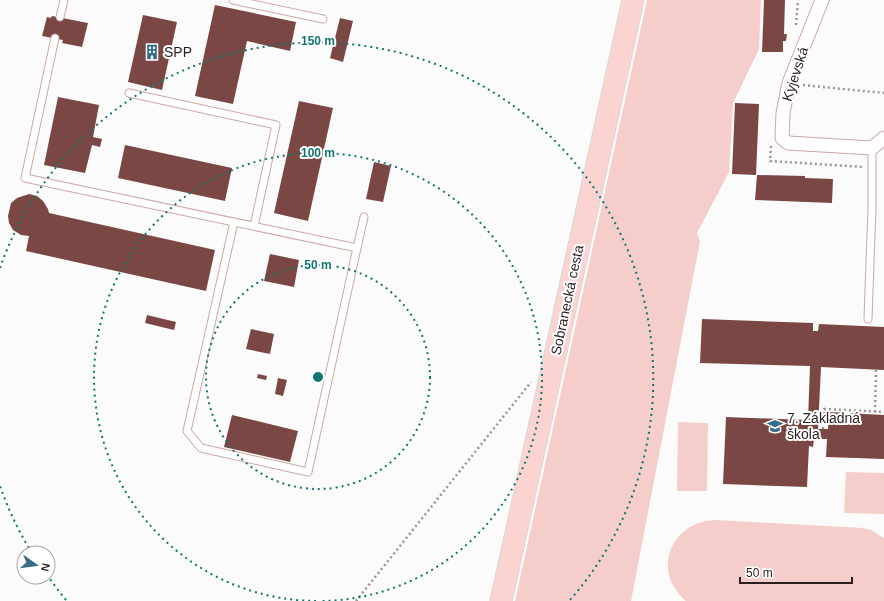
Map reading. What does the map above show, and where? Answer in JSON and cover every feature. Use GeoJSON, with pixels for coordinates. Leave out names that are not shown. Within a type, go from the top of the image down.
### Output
{"type":"FeatureCollection","features":[{"type":"Feature","properties":{"kind":"main road","name":"Sobranecká cesta"},"geometry":{"type":"LineString","coordinates":[[501,601],[633,0]]}},
{"type":"Feature","properties":{"kind":"street","name":"Kyjevská"},"geometry":{"type":"LineString","coordinates":[[822,0],[789,83],[782,138],[788,144],[872,148]]}},
{"type":"Feature","properties":{"kind":"street"},"geometry":{"type":"LineString","coordinates":[[872,148],[884,138]]}},
{"type":"Feature","properties":{"kind":"lane"},"geometry":{"type":"LineString","coordinates":[[60,17],[64,0]]}},
{"type":"Feature","properties":{"kind":"lane"},"geometry":{"type":"LineString","coordinates":[[233,0],[323,19]]}},
{"type":"Feature","properties":{"kind":"lane"},"geometry":{"type":"LineString","coordinates":[[55,38],[25,178],[357,248]]}},
{"type":"Feature","properties":{"kind":"lane"},"geometry":{"type":"LineString","coordinates":[[129,93],[276,125],[254,226]]}},
{"type":"Feature","properties":{"kind":"lane"},"geometry":{"type":"LineString","coordinates":[[868,319],[872,208],[872,148]]}},
{"type":"Feature","properties":{"kind":"lane"},"geometry":{"type":"LineString","coordinates":[[234,222],[187,431],[201,448],[308,472],[364,218]]}},
{"type":"Feature","properties":{"kind":"path"},"geometry":{"type":"LineString","coordinates":[[796,30],[798,0]]}},
{"type":"Feature","properties":{"kind":"path"},"geometry":{"type":"LineString","coordinates":[[789,83],[884,93]]}},
{"type":"Feature","properties":{"kind":"path"},"geometry":{"type":"LineString","coordinates":[[771,139],[770,161],[871,167]]}},
{"type":"Feature","properties":{"kind":"path"},"geometry":{"type":"LineString","coordinates":[[875,412],[876,369]]}},
{"type":"Feature","properties":{"kind":"path"},"geometry":{"type":"LineString","coordinates":[[356,601],[531,381]]}},
{"type":"Feature","properties":{"kind":"path"},"geometry":{"type":"LineString","coordinates":[[823,429],[824,409],[884,412]]}},
{"type":"Feature","properties":{"kind":"shaded area"},"geometry":{"type":"Polygon","coordinates":[[[647,0],[761,0],[759,49],[733,103],[729,172],[697,233],[700,241],[631,601],[515,601],[647,0]]]}},
{"type":"Feature","properties":{"kind":"shaded area"},"geometry":{"type":"Polygon","coordinates":[[[678,422],[708,423],[707,491],[677,491],[678,422]]]}},
{"type":"Feature","properties":{"kind":"shaded area"},"geometry":{"type":"Polygon","coordinates":[[[846,472],[884,473],[884,514],[844,513],[846,472]]]}},
{"type":"Feature","properties":{"kind":"shaded area"},"geometry":{"type":"Polygon","coordinates":[[[715,520],[863,528],[871,530],[884,538],[884,601],[686,601],[675,589],[669,576],[668,563],[670,550],[677,539],[687,529],[699,523],[715,520]]]}},
{"type":"Feature","properties":{"kind":"building"},"geometry":{"type":"Polygon","coordinates":[[[764,0],[785,0],[784,34],[787,34],[786,41],[783,41],[783,52],[762,52],[764,0]]]}},
{"type":"Feature","properties":{"kind":"building"},"geometry":{"type":"Polygon","coordinates":[[[215,5],[296,22],[290,51],[247,41],[233,104],[195,96],[215,5]]]}},
{"type":"Feature","properties":{"kind":"building","name":"SPP"},"geometry":{"type":"Polygon","coordinates":[[[143,15],[177,22],[162,90],[128,82],[143,15]]]}},
{"type":"Feature","properties":{"kind":"building"},"geometry":{"type":"Polygon","coordinates":[[[52,16],[88,23],[82,47],[62,43],[63,40],[42,36],[47,17],[51,18],[52,16]]]}},
{"type":"Feature","properties":{"kind":"building"},"geometry":{"type":"Polygon","coordinates":[[[340,18],[353,21],[343,62],[330,58],[340,18]]]}},
{"type":"Feature","properties":{"kind":"building"},"geometry":{"type":"Polygon","coordinates":[[[58,97],[99,105],[93,137],[102,139],[100,147],[92,145],[85,173],[44,165],[58,97]]]}},
{"type":"Feature","properties":{"kind":"building"},"geometry":{"type":"Polygon","coordinates":[[[299,101],[333,108],[308,221],[274,213],[299,101]]]}},
{"type":"Feature","properties":{"kind":"building"},"geometry":{"type":"Polygon","coordinates":[[[735,103],[759,104],[756,175],[732,174],[735,103]]]}},
{"type":"Feature","properties":{"kind":"building"},"geometry":{"type":"Polygon","coordinates":[[[125,145],[232,168],[225,201],[118,178],[125,145]]]}},
{"type":"Feature","properties":{"kind":"building"},"geometry":{"type":"Polygon","coordinates":[[[374,162],[391,166],[383,202],[366,199],[374,162]]]}},
{"type":"Feature","properties":{"kind":"building"},"geometry":{"type":"Polygon","coordinates":[[[757,175],[805,176],[805,178],[833,179],[832,203],[755,200],[757,175]]]}},
{"type":"Feature","properties":{"kind":"building"},"geometry":{"type":"Polygon","coordinates":[[[29,194],[37,196],[43,201],[49,213],[215,250],[206,291],[26,251],[29,236],[21,235],[13,230],[9,223],[8,216],[11,203],[17,198],[29,194]]]}},
{"type":"Feature","properties":{"kind":"building"},"geometry":{"type":"Polygon","coordinates":[[[270,254],[299,260],[294,287],[264,281],[270,254]]]}},
{"type":"Feature","properties":{"kind":"building"},"geometry":{"type":"Polygon","coordinates":[[[147,315],[176,322],[174,330],[145,323],[147,315]]]}},
{"type":"Feature","properties":{"kind":"building"},"geometry":{"type":"Polygon","coordinates":[[[702,319],[813,323],[813,331],[818,331],[819,324],[884,327],[884,370],[821,367],[818,429],[828,429],[829,412],[884,415],[884,459],[826,457],[827,439],[814,439],[813,447],[809,446],[807,487],[723,484],[726,417],[808,420],[810,366],[700,363],[702,319]]]}},
{"type":"Feature","properties":{"kind":"building"},"geometry":{"type":"Polygon","coordinates":[[[251,329],[274,334],[270,354],[246,349],[251,329]]]}},
{"type":"Feature","properties":{"kind":"building"},"geometry":{"type":"Polygon","coordinates":[[[258,374],[267,376],[266,380],[257,378],[258,374]]]}},
{"type":"Feature","properties":{"kind":"building"},"geometry":{"type":"Polygon","coordinates":[[[278,378],[287,380],[283,396],[275,394],[278,378]]]}},
{"type":"Feature","properties":{"kind":"building"},"geometry":{"type":"Polygon","coordinates":[[[232,415],[298,431],[290,462],[224,447],[232,415]]]}},
{"type":"Feature","properties":{"kind":"place","name":"SPP"},"geometry":{"type":"Point","coordinates":[152,52]}},
{"type":"Feature","properties":{"kind":"place","name":"7. Základná škola"},"geometry":{"type":"Point","coordinates":[775,426]}}]}
